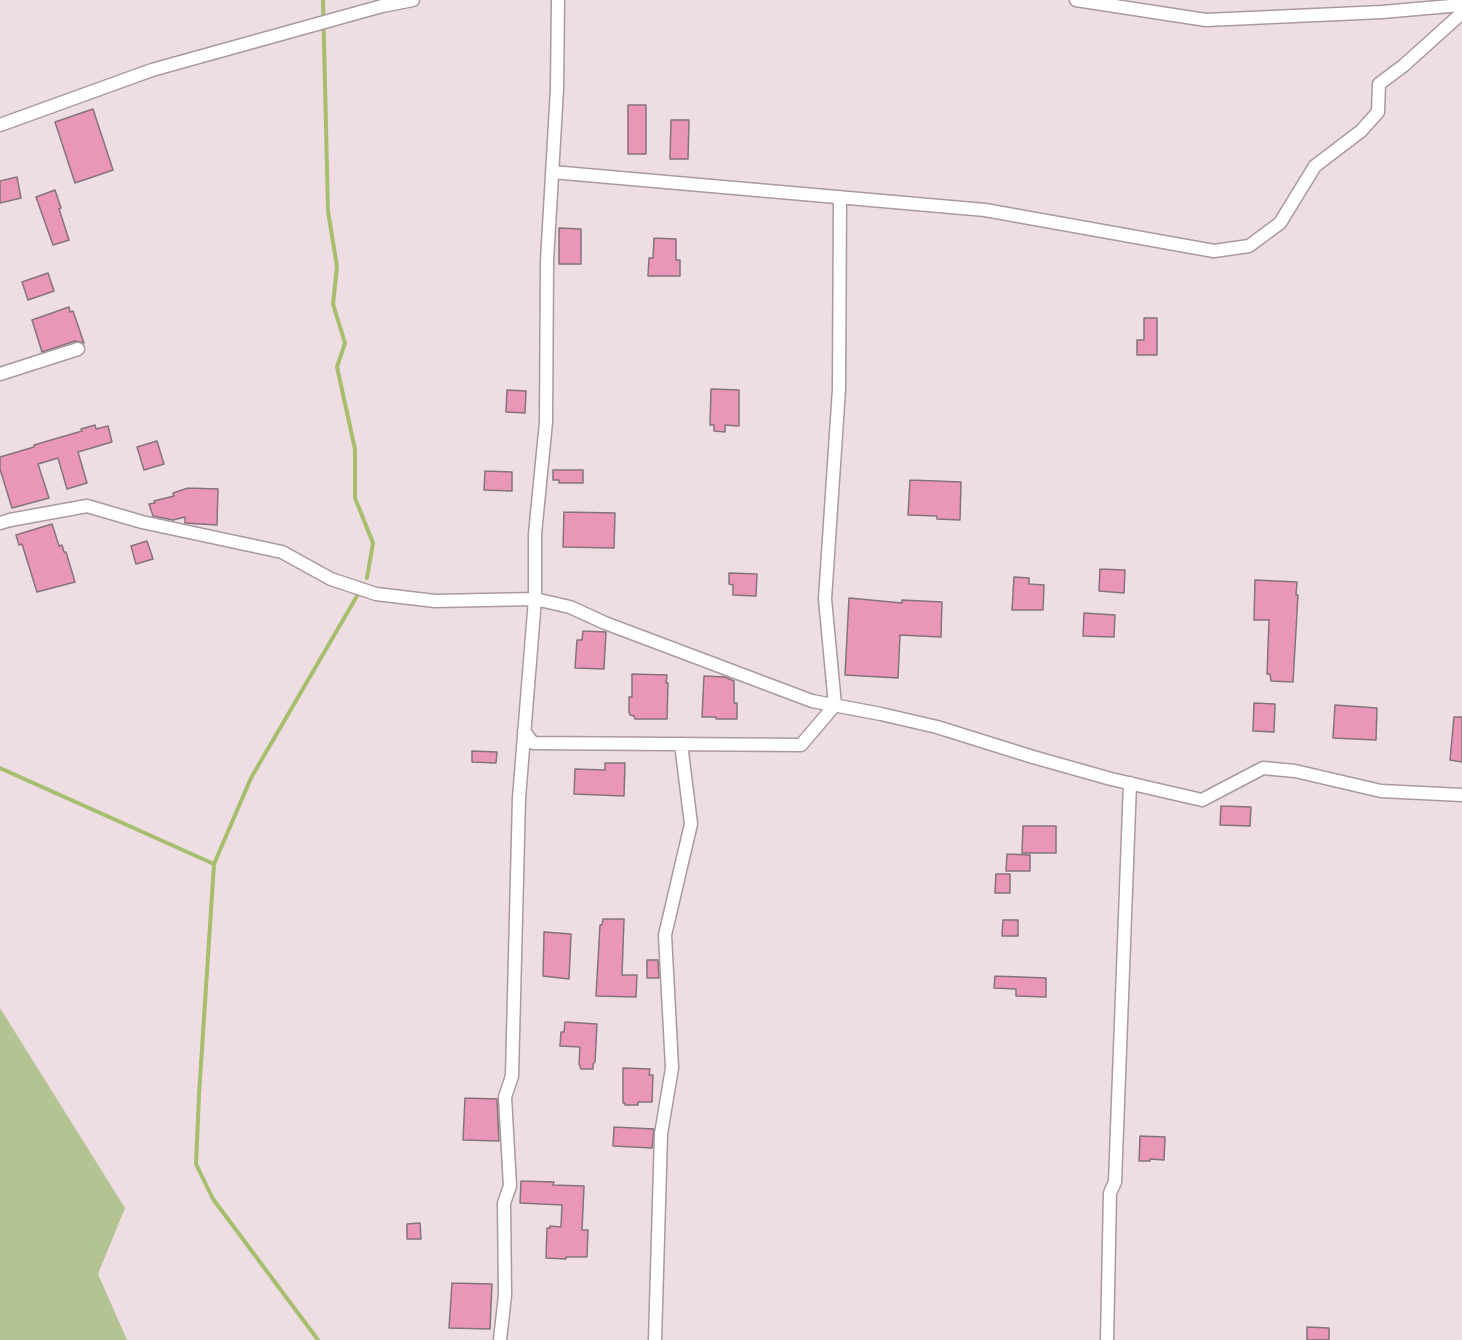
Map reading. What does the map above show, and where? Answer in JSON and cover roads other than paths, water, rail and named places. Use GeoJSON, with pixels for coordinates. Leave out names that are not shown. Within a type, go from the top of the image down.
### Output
{"type":"FeatureCollection","features":[{"type":"Feature","properties":{"kind":"street"},"geometry":{"type":"LineString","coordinates":[[0,125],[152,70],[382,6],[413,0]]}},
{"type":"Feature","properties":{"kind":"street"},"geometry":{"type":"LineString","coordinates":[[500,1340],[505,1295],[504,1203],[510,1186],[505,1097],[512,1076],[519,798],[535,599],[535,534],[546,422],[547,261],[557,89],[558,0]]}},
{"type":"Feature","properties":{"kind":"street"},"geometry":{"type":"LineString","coordinates":[[1076,0],[1206,20],[1383,6],[1462,5]]}},
{"type":"Feature","properties":{"kind":"street"},"geometry":{"type":"LineString","coordinates":[[552,172],[985,210],[1214,251],[1249,246],[1280,223],[1315,166],[1360,132],[1378,112],[1378,84],[1403,66],[1462,13]]}},
{"type":"Feature","properties":{"kind":"street"},"geometry":{"type":"LineString","coordinates":[[524,731],[533,743],[801,746],[835,705],[825,599],[839,388],[840,198]]}},
{"type":"Feature","properties":{"kind":"street"},"geometry":{"type":"LineString","coordinates":[[0,374],[78,349]]}},
{"type":"Feature","properties":{"kind":"street"},"geometry":{"type":"LineString","coordinates":[[0,523],[87,506],[142,522],[282,552],[331,579],[376,594],[435,601],[535,599],[570,607],[605,623],[812,701],[938,727],[1033,757],[1202,800],[1263,768],[1295,771],[1382,791],[1462,795]]}},
{"type":"Feature","properties":{"kind":"street"},"geometry":{"type":"LineString","coordinates":[[655,1340],[661,1134],[672,1068],[665,936],[691,824],[681,744]]}},
{"type":"Feature","properties":{"kind":"street"},"geometry":{"type":"LineString","coordinates":[[1107,1340],[1110,1193],[1115,1182],[1130,783]]}},
{"type":"Feature","properties":{"kind":"waterway"},"geometry":{"type":"LineString","coordinates":[[323,0],[328,211],[337,267],[333,304],[345,343],[337,367],[355,449],[355,498],[373,543],[367,578]]}},
{"type":"Feature","properties":{"kind":"waterway"},"geometry":{"type":"LineString","coordinates":[[318,1340],[213,1199],[196,1164],[199,1095],[214,864],[251,778],[357,596]]}},
{"type":"Feature","properties":{"kind":"waterway"},"geometry":{"type":"LineString","coordinates":[[0,768],[214,864]]}}]}
